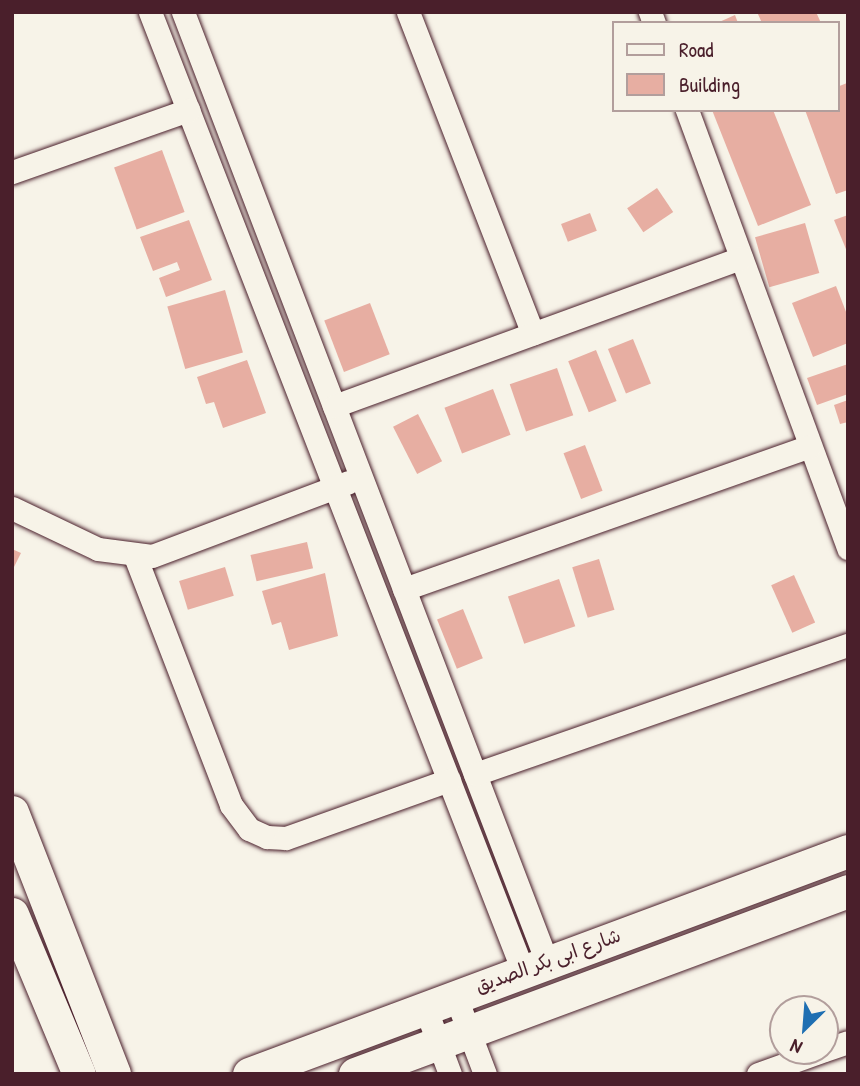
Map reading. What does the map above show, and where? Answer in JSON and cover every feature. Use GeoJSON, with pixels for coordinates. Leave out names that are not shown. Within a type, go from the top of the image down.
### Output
{"type":"FeatureCollection","features":[{"type":"Feature","properties":{"kind":"main road"},"geometry":{"type":"LineString","coordinates":[[12,812],[114,1074]]}},
{"type":"Feature","properties":{"kind":"main road","name":"شارع ابى بكر الصديق"},"geometry":{"type":"LineString","coordinates":[[249,1074],[848,851]]}},
{"type":"Feature","properties":{"kind":"main road","name":"شارع ابى بكر الصديق"},"geometry":{"type":"LineString","coordinates":[[355,1074],[848,891]]}},
{"type":"Feature","properties":{"kind":"main road"},"geometry":{"type":"LineString","coordinates":[[12,914],[79,1074]]}},
{"type":"Feature","properties":{"kind":"street"},"geometry":{"type":"LineString","coordinates":[[150,12],[449,780],[535,966]]}},
{"type":"Feature","properties":{"kind":"street"},"geometry":{"type":"LineString","coordinates":[[183,12],[475,774],[535,966]]}},
{"type":"Feature","properties":{"kind":"street"},"geometry":{"type":"LineString","coordinates":[[408,12],[533,334]]}},
{"type":"Feature","properties":{"kind":"street"},"geometry":{"type":"LineString","coordinates":[[12,172],[188,110]]}},
{"type":"Feature","properties":{"kind":"street"},"geometry":{"type":"LineString","coordinates":[[688,112],[848,548]]}},
{"type":"Feature","properties":{"kind":"street"},"geometry":{"type":"LineString","coordinates":[[334,406],[741,258]]}},
{"type":"Feature","properties":{"kind":"street"},"geometry":{"type":"LineString","coordinates":[[404,589],[810,446]]}},
{"type":"Feature","properties":{"kind":"street"},"geometry":{"type":"LineString","coordinates":[[12,508],[98,549],[135,556],[178,550],[362,478]]}},
{"type":"Feature","properties":{"kind":"street"},"geometry":{"type":"LineString","coordinates":[[135,556],[231,805],[249,829],[267,837],[286,838],[449,780]]}},
{"type":"Feature","properties":{"kind":"street"},"geometry":{"type":"LineString","coordinates":[[475,774],[848,645]]}},
{"type":"Feature","properties":{"kind":"street"},"geometry":{"type":"LineString","coordinates":[[440,1001],[454,1037],[485,1074]]}},
{"type":"Feature","properties":{"kind":"street"},"geometry":{"type":"LineString","coordinates":[[440,1001],[454,1037],[450,1074]]}},
{"type":"Feature","properties":{"kind":"street"},"geometry":{"type":"LineString","coordinates":[[758,1074],[783,1065]]}},
{"type":"Feature","properties":{"kind":"building"},"geometry":{"type":"Polygon","coordinates":[[[757,12],[816,12],[820,21],[761,21],[757,12]]]}},
{"type":"Feature","properties":{"kind":"building"},"geometry":{"type":"Polygon","coordinates":[[[735,15],[737,21],[722,21],[735,15]]]}},
{"type":"Feature","properties":{"kind":"building"},"geometry":{"type":"Polygon","coordinates":[[[847,83],[848,190],[836,194],[806,112],[839,112],[839,86],[847,83]]]}},
{"type":"Feature","properties":{"kind":"building"},"geometry":{"type":"Polygon","coordinates":[[[713,112],[774,112],[811,205],[758,226],[713,112]]]}},
{"type":"Feature","properties":{"kind":"building"},"geometry":{"type":"Polygon","coordinates":[[[162,150],[185,212],[137,229],[114,167],[162,150]]]}},
{"type":"Feature","properties":{"kind":"building"},"geometry":{"type":"Polygon","coordinates":[[[657,188],[673,212],[643,232],[627,208],[657,188]]]}},
{"type":"Feature","properties":{"kind":"building"},"geometry":{"type":"Polygon","coordinates":[[[590,213],[597,231],[568,242],[561,224],[590,213]]]}},
{"type":"Feature","properties":{"kind":"building"},"geometry":{"type":"Polygon","coordinates":[[[848,215],[848,254],[834,220],[848,215]]]}},
{"type":"Feature","properties":{"kind":"building"},"geometry":{"type":"Polygon","coordinates":[[[189,220],[212,280],[166,297],[159,278],[180,270],[177,262],[153,271],[140,237],[189,220]]]}},
{"type":"Feature","properties":{"kind":"building"},"geometry":{"type":"Polygon","coordinates":[[[805,223],[819,273],[769,287],[755,237],[805,223]]]}},
{"type":"Feature","properties":{"kind":"building"},"geometry":{"type":"Polygon","coordinates":[[[836,286],[848,317],[848,343],[813,357],[792,303],[836,286]]]}},
{"type":"Feature","properties":{"kind":"building"},"geometry":{"type":"Polygon","coordinates":[[[225,290],[243,352],[185,369],[167,307],[225,290]]]}},
{"type":"Feature","properties":{"kind":"building"},"geometry":{"type":"Polygon","coordinates":[[[370,303],[390,354],[344,372],[324,321],[370,303]]]}},
{"type":"Feature","properties":{"kind":"building"},"geometry":{"type":"Polygon","coordinates":[[[633,339],[651,384],[626,394],[608,349],[633,339]]]}},
{"type":"Feature","properties":{"kind":"building"},"geometry":{"type":"Polygon","coordinates":[[[596,350],[617,401],[589,412],[568,361],[596,350]]]}},
{"type":"Feature","properties":{"kind":"building"},"geometry":{"type":"Polygon","coordinates":[[[247,360],[266,413],[223,428],[214,402],[206,404],[197,377],[247,360]]]}},
{"type":"Feature","properties":{"kind":"building"},"geometry":{"type":"Polygon","coordinates":[[[848,364],[848,394],[817,405],[807,378],[848,364]]]}},
{"type":"Feature","properties":{"kind":"building"},"geometry":{"type":"Polygon","coordinates":[[[557,368],[573,415],[526,432],[510,384],[557,368]]]}},
{"type":"Feature","properties":{"kind":"building"},"geometry":{"type":"Polygon","coordinates":[[[493,389],[511,435],[462,453],[444,408],[493,389]]]}},
{"type":"Feature","properties":{"kind":"building"},"geometry":{"type":"Polygon","coordinates":[[[848,400],[848,422],[840,424],[834,405],[848,400]]]}},
{"type":"Feature","properties":{"kind":"building"},"geometry":{"type":"Polygon","coordinates":[[[418,414],[442,461],[417,474],[393,427],[418,414]]]}},
{"type":"Feature","properties":{"kind":"building"},"geometry":{"type":"Polygon","coordinates":[[[585,445],[603,491],[581,499],[564,453],[585,445]]]}},
{"type":"Feature","properties":{"kind":"building"},"geometry":{"type":"Polygon","coordinates":[[[307,542],[313,568],[257,581],[250,555],[307,542]]]}},
{"type":"Feature","properties":{"kind":"building"},"geometry":{"type":"Polygon","coordinates":[[[12,549],[21,553],[12,571],[12,549]]]}},
{"type":"Feature","properties":{"kind":"building"},"geometry":{"type":"Polygon","coordinates":[[[599,559],[614,610],[588,618],[572,567],[599,559]]]}},
{"type":"Feature","properties":{"kind":"building"},"geometry":{"type":"Polygon","coordinates":[[[225,567],[234,596],[188,610],[179,581],[225,567]]]}},
{"type":"Feature","properties":{"kind":"building"},"geometry":{"type":"Polygon","coordinates":[[[325,573],[338,636],[289,650],[281,622],[272,625],[262,591],[325,573]]]}},
{"type":"Feature","properties":{"kind":"building"},"geometry":{"type":"Polygon","coordinates":[[[794,575],[815,623],[792,633],[771,585],[794,575]]]}},
{"type":"Feature","properties":{"kind":"building"},"geometry":{"type":"Polygon","coordinates":[[[559,579],[575,626],[524,644],[508,597],[559,579]]]}},
{"type":"Feature","properties":{"kind":"building"},"geometry":{"type":"Polygon","coordinates":[[[463,609],[483,658],[457,669],[437,619],[463,609]]]}}]}
